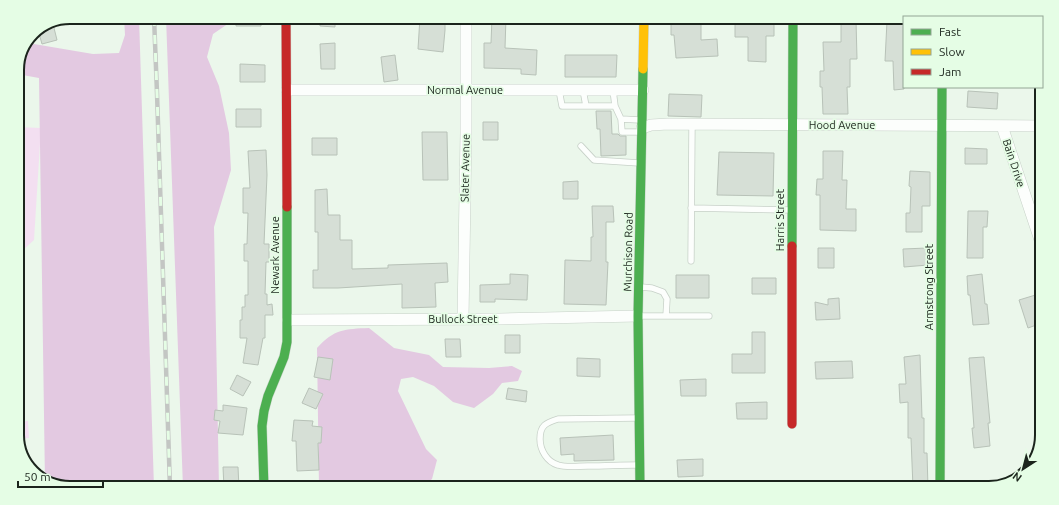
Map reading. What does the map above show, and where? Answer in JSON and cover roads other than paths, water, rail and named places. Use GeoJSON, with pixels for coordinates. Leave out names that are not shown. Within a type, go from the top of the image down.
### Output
{"type":"FeatureCollection","features":[{"type":"Feature","properties":{"kind":"street","name":"Newark Avenue"},"geometry":{"type":"LineString","coordinates":[[264,481],[262,426],[264,411],[268,396],[284,357],[287,342],[286,24]]}},
{"type":"Feature","properties":{"kind":"street","name":"Slater Avenue"},"geometry":{"type":"LineString","coordinates":[[463,319],[466,24]]}},
{"type":"Feature","properties":{"kind":"street","name":"Murchison Road"},"geometry":{"type":"LineString","coordinates":[[640,481],[638,316],[644,24]]}},
{"type":"Feature","properties":{"kind":"street","name":"Harris Street"},"geometry":{"type":"LineString","coordinates":[[792,424],[793,24]]}},
{"type":"Feature","properties":{"kind":"street","name":"Armstrong Street"},"geometry":{"type":"LineString","coordinates":[[940,481],[942,88]]}},
{"type":"Feature","properties":{"kind":"street","name":"Normal Avenue"},"geometry":{"type":"LineString","coordinates":[[287,90],[643,90]]}},
{"type":"Feature","properties":{"kind":"street","name":"Hood Avenue"},"geometry":{"type":"LineString","coordinates":[[642,127],[651,125],[1035,126]]}},
{"type":"Feature","properties":{"kind":"street","name":"Bain Drive"},"geometry":{"type":"LineString","coordinates":[[1002,126],[1035,225]]}},
{"type":"Feature","properties":{"kind":"street","name":"Bullock Street"},"geometry":{"type":"LineString","coordinates":[[288,320],[638,316]]}},
{"type":"Feature","properties":{"kind":"lane"},"geometry":{"type":"LineString","coordinates":[[559,90],[562,106],[615,106]]}},
{"type":"Feature","properties":{"kind":"lane"},"geometry":{"type":"LineString","coordinates":[[583,90],[586,106]]}},
{"type":"Feature","properties":{"kind":"lane"},"geometry":{"type":"LineString","coordinates":[[613,90],[615,106],[621,119],[622,132],[642,127]]}},
{"type":"Feature","properties":{"kind":"lane"},"geometry":{"type":"LineString","coordinates":[[621,119],[642,127]]}},
{"type":"Feature","properties":{"kind":"lane"},"geometry":{"type":"LineString","coordinates":[[691,261],[692,125]]}},
{"type":"Feature","properties":{"kind":"lane"},"geometry":{"type":"LineString","coordinates":[[581,146],[594,160],[642,164]]}},
{"type":"Feature","properties":{"kind":"lane"},"geometry":{"type":"LineString","coordinates":[[691,208],[792,210]]}},
{"type":"Feature","properties":{"kind":"lane"},"geometry":{"type":"LineString","coordinates":[[639,286],[652,288],[663,292],[666,299],[666,316]]}},
{"type":"Feature","properties":{"kind":"lane"},"geometry":{"type":"LineString","coordinates":[[638,316],[709,316]]}},
{"type":"Feature","properties":{"kind":"lane"},"geometry":{"type":"LineString","coordinates":[[639,418],[558,419],[547,423],[541,430],[540,440],[542,450],[547,458],[557,465],[640,465]]}},
{"type":"Feature","properties":{"kind":"railway"},"geometry":{"type":"LineString","coordinates":[[154,24],[170,481]]}}]}
